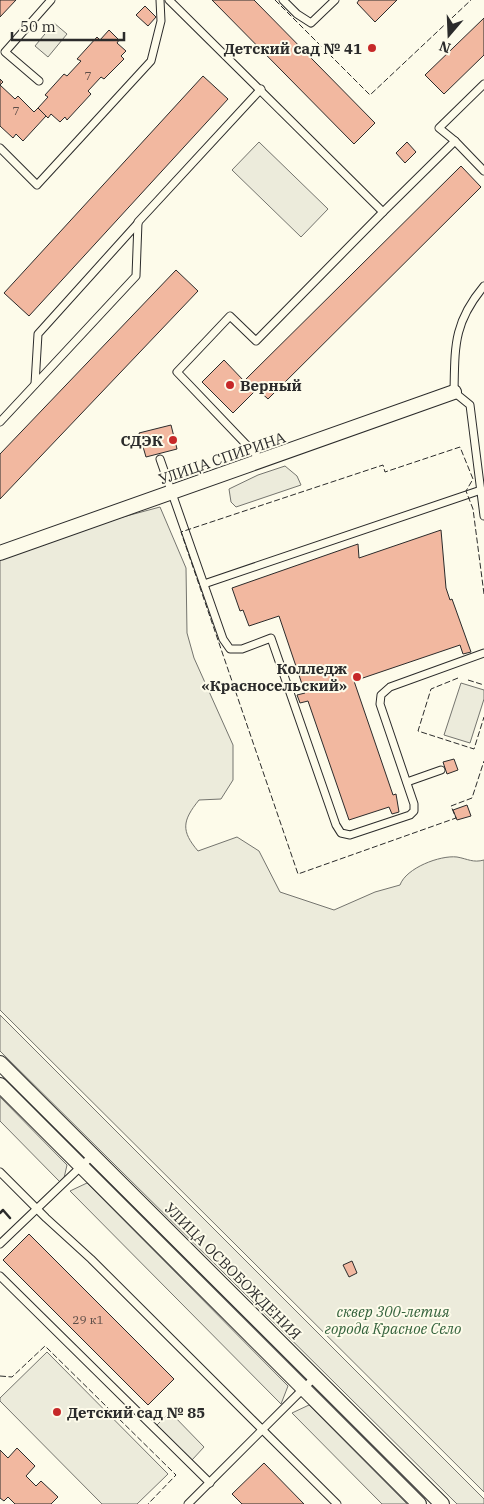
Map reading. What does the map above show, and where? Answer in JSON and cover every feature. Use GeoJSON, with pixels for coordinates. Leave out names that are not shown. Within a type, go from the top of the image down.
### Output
{"type":"FeatureCollection","features":[{"type":"Feature","properties":{"kind":"street","name":"УЛИЦА СПИРИНА"},"geometry":{"type":"LineString","coordinates":[[1,550],[262,461],[454,392]]}},
{"type":"Feature","properties":{"kind":"street","name":"УЛИЦА ОСВОБОЖДЕНИЯ"},"geometry":{"type":"LineString","coordinates":[[0,1063],[442,1504]]}},
{"type":"Feature","properties":{"kind":"street"},"geometry":{"type":"LineString","coordinates":[[0,1085],[419,1504]]}},
{"type":"Feature","properties":{"kind":"lane"},"geometry":{"type":"LineString","coordinates":[[39,81],[5,52],[51,0]]}},
{"type":"Feature","properties":{"kind":"lane"},"geometry":{"type":"LineString","coordinates":[[0,148],[37,185],[151,60],[161,21],[160,0]]}},
{"type":"Feature","properties":{"kind":"lane"},"geometry":{"type":"LineString","coordinates":[[169,0],[384,212]]}},
{"type":"Feature","properties":{"kind":"lane"},"geometry":{"type":"LineString","coordinates":[[283,0],[297,14],[312,23],[335,0]]}},
{"type":"Feature","properties":{"kind":"lane"},"geometry":{"type":"LineString","coordinates":[[484,84],[439,128],[455,141],[484,171]]}},
{"type":"Feature","properties":{"kind":"lane"},"geometry":{"type":"LineString","coordinates":[[35,384],[38,334],[261,89]]}},
{"type":"Feature","properties":{"kind":"lane"},"geometry":{"type":"LineString","coordinates":[[262,461],[177,372],[230,316],[256,341],[455,141]]}},
{"type":"Feature","properties":{"kind":"lane"},"geometry":{"type":"LineString","coordinates":[[0,422],[136,276],[138,222]]}},
{"type":"Feature","properties":{"kind":"lane"},"geometry":{"type":"LineString","coordinates":[[484,286],[472,300],[461,321],[455,343],[454,392],[470,405],[484,516]]}},
{"type":"Feature","properties":{"kind":"lane"},"geometry":{"type":"LineString","coordinates":[[160,458],[223,639],[230,649],[242,649],[272,638],[340,833],[350,835],[410,815],[414,811],[414,804],[380,704],[381,695],[390,687],[484,653]]}},
{"type":"Feature","properties":{"kind":"lane"},"geometry":{"type":"LineString","coordinates":[[204,584],[481,490]]}},
{"type":"Feature","properties":{"kind":"lane"},"geometry":{"type":"LineString","coordinates":[[406,782],[441,770]]}},
{"type":"Feature","properties":{"kind":"lane"},"geometry":{"type":"LineString","coordinates":[[0,1244],[93,1155]]}},
{"type":"Feature","properties":{"kind":"lane"},"geometry":{"type":"LineString","coordinates":[[0,1172],[91,1259],[337,1504]]}},
{"type":"Feature","properties":{"kind":"lane"},"geometry":{"type":"LineString","coordinates":[[0,1276],[210,1483]]}},
{"type":"Feature","properties":{"kind":"lane"},"geometry":{"type":"LineString","coordinates":[[190,1503],[315,1377]]}},
{"type":"Feature","properties":{"kind":"green space"},"geometry":{"type":"Polygon","coordinates":[[[54,23],[67,34],[48,57],[35,46],[54,23]]]}},
{"type":"Feature","properties":{"kind":"green space"},"geometry":{"type":"Polygon","coordinates":[[[259,142],[328,209],[301,237],[232,170],[259,142]]]}},
{"type":"Feature","properties":{"kind":"green space"},"geometry":{"type":"Polygon","coordinates":[[[285,466],[297,476],[301,485],[236,507],[231,502],[229,489],[258,475],[285,466]]]}},
{"type":"Feature","properties":{"kind":"green space","name":"сквер 300-летия города Красное Село"},"geometry":{"type":"Polygon","coordinates":[[[160,507],[186,568],[187,633],[194,658],[233,745],[233,780],[221,799],[199,800],[193,807],[187,820],[186,832],[198,851],[237,837],[259,851],[280,892],[334,910],[375,892],[400,885],[409,873],[433,860],[457,857],[474,861],[484,860],[484,1492],[0,1010],[0,560],[119,518],[160,507]]]}},
{"type":"Feature","properties":{"kind":"green space"},"geometry":{"type":"Polygon","coordinates":[[[461,683],[484,690],[484,699],[470,743],[444,735],[461,683]]]}},
{"type":"Feature","properties":{"kind":"green space"},"geometry":{"type":"Polygon","coordinates":[[[0,1015],[484,1499],[484,1504],[457,1504],[0,1051],[0,1015]]]}},
{"type":"Feature","properties":{"kind":"green space"},"geometry":{"type":"Polygon","coordinates":[[[0,1097],[67,1165],[64,1178],[60,1182],[0,1121],[0,1097]]]}},
{"type":"Feature","properties":{"kind":"green space"},"geometry":{"type":"Polygon","coordinates":[[[87,1183],[288,1386],[281,1404],[70,1191],[87,1183]]]}},
{"type":"Feature","properties":{"kind":"green space","name":"Детский сад № 85"},"geometry":{"type":"Polygon","coordinates":[[[47,1352],[168,1474],[137,1504],[102,1504],[0,1401],[0,1398],[47,1352]]]}},
{"type":"Feature","properties":{"kind":"green space"},"geometry":{"type":"Polygon","coordinates":[[[309,1405],[407,1504],[382,1504],[292,1413],[309,1405]]]}},
{"type":"Feature","properties":{"kind":"green space"},"geometry":{"type":"Polygon","coordinates":[[[170,1412],[204,1447],[192,1460],[157,1425],[170,1412]]]}},
{"type":"Feature","properties":{"kind":"building"},"geometry":{"type":"Polygon","coordinates":[[[0,0],[16,0],[0,17],[0,0]]]}},
{"type":"Feature","properties":{"kind":"building"},"geometry":{"type":"Polygon","coordinates":[[[212,0],[254,0],[375,123],[354,144],[212,0]]]}},
{"type":"Feature","properties":{"kind":"building"},"geometry":{"type":"Polygon","coordinates":[[[359,0],[397,0],[375,22],[357,3],[359,0]]]}},
{"type":"Feature","properties":{"kind":"building"},"geometry":{"type":"Polygon","coordinates":[[[145,6],[156,17],[148,26],[136,15],[145,6]]]}},
{"type":"Feature","properties":{"kind":"building"},"geometry":{"type":"Polygon","coordinates":[[[484,18],[484,55],[444,94],[425,75],[484,18]]]}},
{"type":"Feature","properties":{"kind":"building"},"geometry":{"type":"Polygon","coordinates":[[[109,30],[119,40],[117,43],[126,51],[121,56],[124,59],[104,79],[101,77],[88,91],[91,94],[67,120],[65,117],[60,122],[51,114],[48,118],[38,108],[48,97],[45,95],[64,74],[67,76],[81,61],[77,59],[97,37],[100,40],[109,30]]]}},
{"type":"Feature","properties":{"kind":"building"},"geometry":{"type":"Polygon","coordinates":[[[203,76],[228,99],[29,316],[4,293],[203,76]]]}},
{"type":"Feature","properties":{"kind":"building"},"geometry":{"type":"Polygon","coordinates":[[[0,85],[15,99],[18,96],[34,112],[38,108],[46,116],[23,141],[16,134],[13,138],[0,126],[0,85]]]}},
{"type":"Feature","properties":{"kind":"building"},"geometry":{"type":"Polygon","coordinates":[[[407,142],[416,152],[405,163],[396,153],[407,142]]]}},
{"type":"Feature","properties":{"kind":"building"},"geometry":{"type":"Polygon","coordinates":[[[461,166],[481,187],[268,399],[257,389],[233,413],[202,382],[224,360],[244,381],[461,166]]]}},
{"type":"Feature","properties":{"kind":"building"},"geometry":{"type":"Polygon","coordinates":[[[176,270],[198,291],[0,499],[0,454],[176,270]]]}},
{"type":"Feature","properties":{"kind":"building"},"geometry":{"type":"Polygon","coordinates":[[[171,425],[177,449],[146,457],[139,433],[171,425]]]}},
{"type":"Feature","properties":{"kind":"building"},"geometry":{"type":"Polygon","coordinates":[[[441,530],[446,588],[450,600],[452,599],[471,652],[463,654],[460,645],[354,681],[393,795],[396,794],[399,812],[392,814],[389,807],[349,820],[308,701],[300,703],[297,695],[305,693],[279,616],[249,626],[243,610],[240,611],[232,588],[358,544],[359,558],[441,530]]]}},
{"type":"Feature","properties":{"kind":"building"},"geometry":{"type":"Polygon","coordinates":[[[454,759],[458,770],[447,774],[443,762],[454,759]]]}},
{"type":"Feature","properties":{"kind":"building"},"geometry":{"type":"Polygon","coordinates":[[[467,805],[471,816],[457,820],[453,810],[467,805]]]}},
{"type":"Feature","properties":{"kind":"building"},"geometry":{"type":"Polygon","coordinates":[[[29,1234],[174,1379],[148,1405],[3,1260],[29,1234]]]}},
{"type":"Feature","properties":{"kind":"building"},"geometry":{"type":"Polygon","coordinates":[[[352,1261],[357,1273],[349,1277],[343,1265],[352,1261]]]}},
{"type":"Feature","properties":{"kind":"building"},"geometry":{"type":"Polygon","coordinates":[[[17,1448],[35,1466],[26,1476],[36,1486],[41,1481],[58,1497],[51,1504],[15,1504],[8,1497],[4,1501],[0,1498],[0,1450],[8,1458],[17,1448]]]}},
{"type":"Feature","properties":{"kind":"building"},"geometry":{"type":"Polygon","coordinates":[[[264,1463],[304,1504],[242,1504],[232,1494],[264,1463]]]}},
{"type":"Feature","properties":{"kind":"fence"},"geometry":{"type":"LineString","coordinates":[[275,0],[370,95],[471,0]]}},
{"type":"Feature","properties":{"kind":"fence"},"geometry":{"type":"LineString","coordinates":[[484,594],[473,509],[466,491],[473,479],[460,447],[385,472],[383,465],[181,532],[298,874],[456,818],[451,806],[472,798],[484,761]]}},
{"type":"Feature","properties":{"kind":"fence"},"geometry":{"type":"LineString","coordinates":[[458,678],[431,689],[418,731],[474,749],[484,717]]}},
{"type":"Feature","properties":{"kind":"fence"},"geometry":{"type":"LineString","coordinates":[[468,680],[484,685]]}},
{"type":"Feature","properties":{"kind":"fence"},"geometry":{"type":"LineString","coordinates":[[0,1376],[12,1377],[45,1346],[176,1475],[148,1504]]}},
{"type":"Feature","properties":{"kind":"wall"},"geometry":{"type":"LineString","coordinates":[[0,1213],[3,1210],[10,1218]]}},
{"type":"Feature","properties":{"kind":"place","name":"Детский сад № 41"},"geometry":{"type":"Point","coordinates":[372,48]}},
{"type":"Feature","properties":{"kind":"place","name":"Верный"},"geometry":{"type":"Point","coordinates":[230,385]}},
{"type":"Feature","properties":{"kind":"place","name":"СДЭК"},"geometry":{"type":"Point","coordinates":[173,440]}},
{"type":"Feature","properties":{"kind":"place","name":"Колледж «Красносельский»"},"geometry":{"type":"Point","coordinates":[357,677]}},
{"type":"Feature","properties":{"kind":"place","name":"Детский сад № 85"},"geometry":{"type":"Point","coordinates":[57,1412]}}]}
